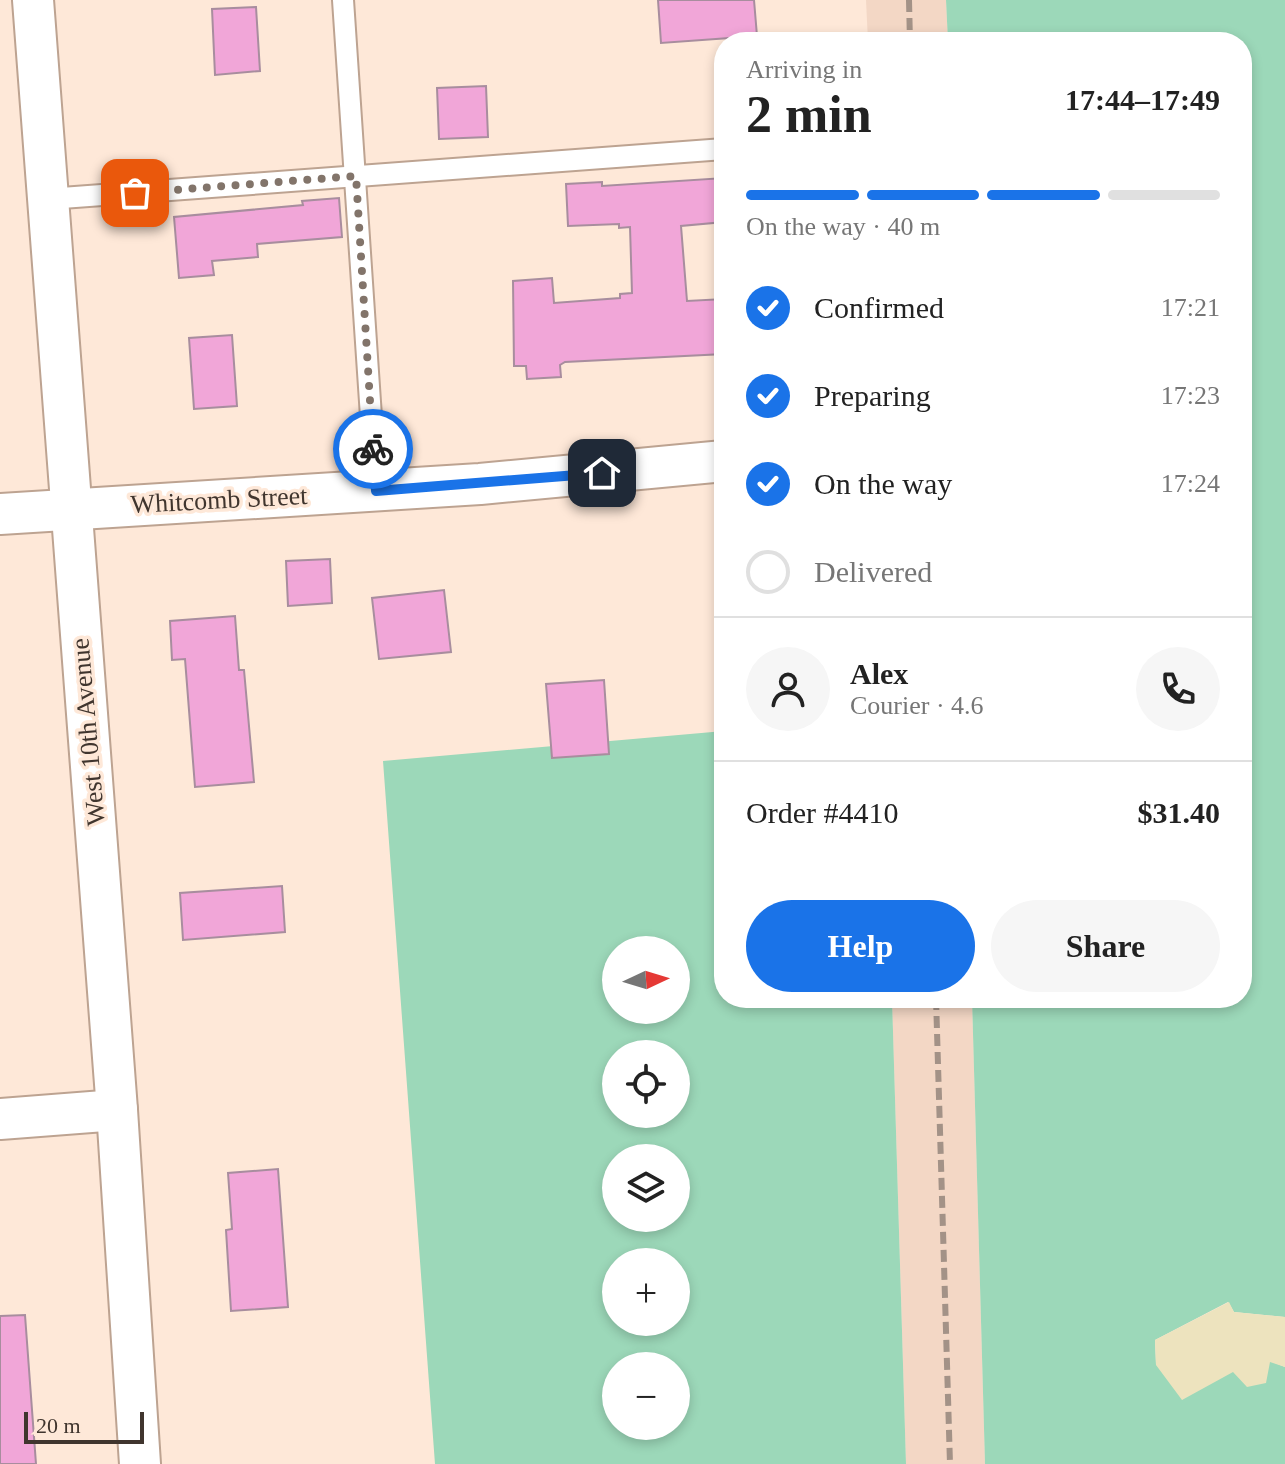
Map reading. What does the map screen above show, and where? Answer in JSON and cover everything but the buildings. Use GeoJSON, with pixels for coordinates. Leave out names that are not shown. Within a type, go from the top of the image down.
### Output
{"type":"FeatureCollection","features":[{"type":"Feature","properties":{"kind":"street","name":"West 10th Avenue"},"geometry":{"type":"LineString","coordinates":[[33,0],[117,1110],[140,1464]]}},
{"type":"Feature","properties":{"kind":"street","name":"Whitcomb Street"},"geometry":{"type":"LineString","coordinates":[[0,514],[376,491],[714,462]]}},
{"type":"Feature","properties":{"kind":"street"},"geometry":{"type":"LineString","coordinates":[[0,1119],[117,1110]]}},
{"type":"Feature","properties":{"kind":"lane"},"geometry":{"type":"LineString","coordinates":[[343,0],[376,491]]}},
{"type":"Feature","properties":{"kind":"lane"},"geometry":{"type":"LineString","coordinates":[[48,199],[714,150]]}},
{"type":"Feature","properties":{"kind":"shaded area"},"geometry":{"type":"Polygon","coordinates":[[[866,0],[946,0],[948,32],[868,32],[866,0]]]}},
{"type":"Feature","properties":{"kind":"shaded area"},"geometry":{"type":"Polygon","coordinates":[[[892,1008],[972,1008],[985,1464],[906,1464],[892,1008]]]}},
{"type":"Feature","properties":{"kind":"green space"},"geometry":{"type":"Polygon","coordinates":[[[946,0],[1285,0],[1285,1317],[1234,1312],[1228,1302],[1155,1340],[1156,1365],[1233,1372],[1270,1361],[1285,1367],[1285,1464],[985,1464],[972,1008],[1252,1008],[1252,32],[948,32],[946,0]]]}},
{"type":"Feature","properties":{"kind":"green space"},"geometry":{"type":"Polygon","coordinates":[[[714,732],[714,1008],[892,1008],[906,1464],[435,1464],[383,761],[714,732]]]}},
{"type":"Feature","properties":{"kind":"sand"},"geometry":{"type":"Polygon","coordinates":[[[1229,1302],[1234,1312],[1285,1317],[1285,1367],[1270,1362],[1266,1383],[1247,1387],[1233,1372],[1182,1400],[1156,1365],[1155,1340],[1229,1302]]]}},
{"type":"Feature","properties":{"kind":"railway"},"geometry":{"type":"LineString","coordinates":[[909,0],[910,32]]}},
{"type":"Feature","properties":{"kind":"railway"},"geometry":{"type":"LineString","coordinates":[[936,1008],[950,1464]]}},
{"type":"Feature","properties":{"kind":"way so far"},"geometry":{"type":"LineString","coordinates":[[135,193],[356,176],[373,449]]}},
{"type":"Feature","properties":{"kind":"route"},"geometry":{"type":"LineString","coordinates":[[373,449],[376,491],[602,473]]}}]}
